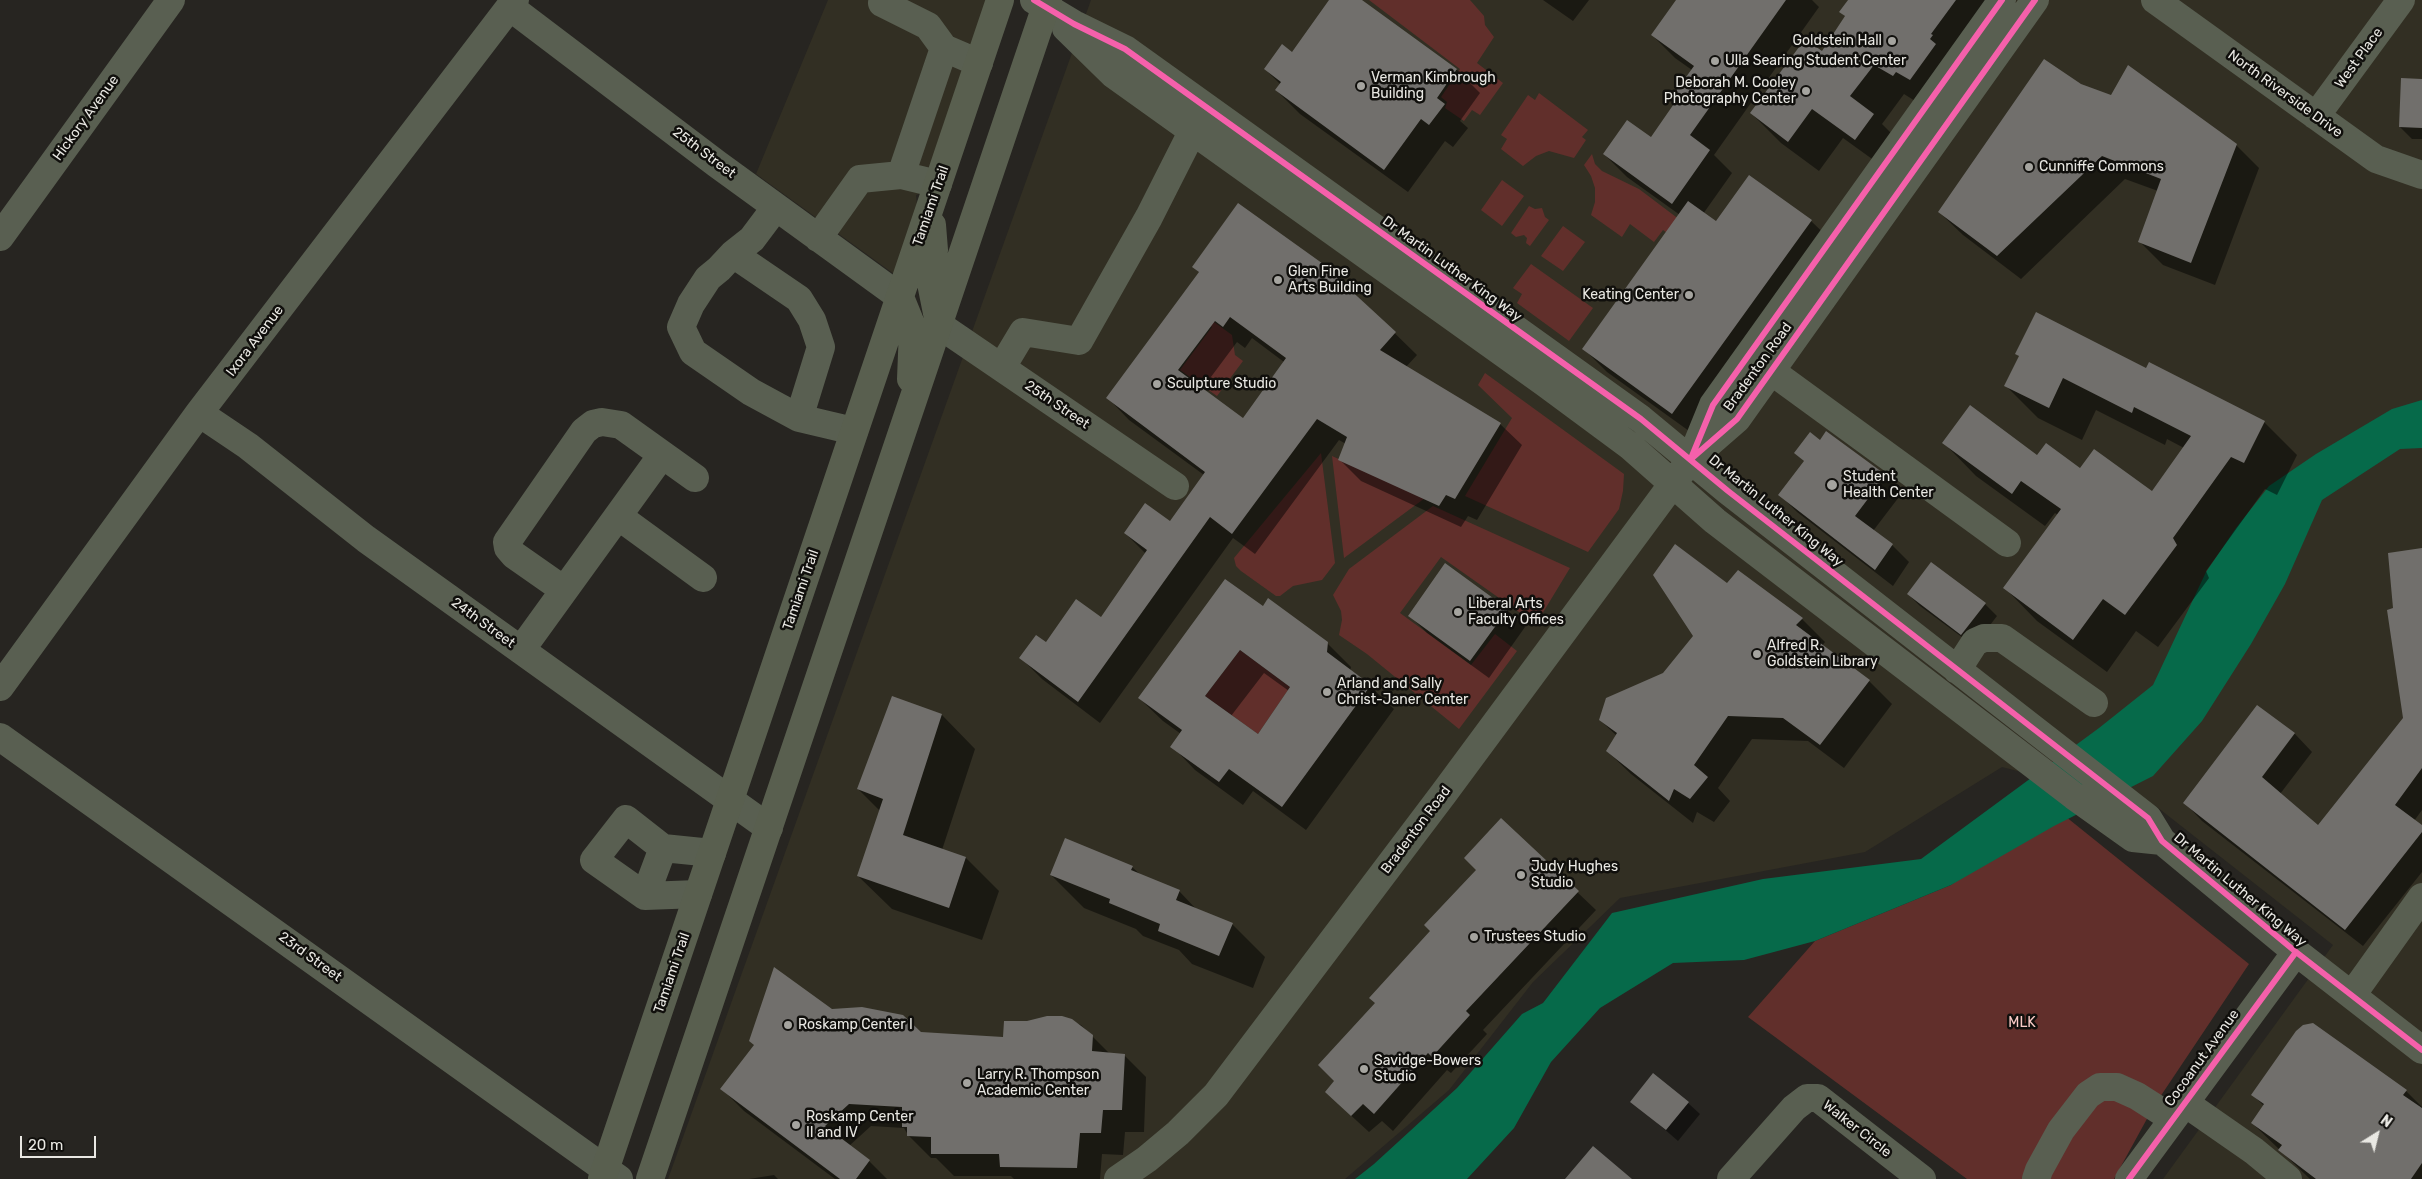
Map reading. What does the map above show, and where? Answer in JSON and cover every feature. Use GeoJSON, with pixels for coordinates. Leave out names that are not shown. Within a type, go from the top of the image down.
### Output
{"type":"FeatureCollection","features":[{"type":"Feature","properties":{"kind":"main road","name":"Tamiami Trail"},"geometry":{"type":"LineString","coordinates":[[609,1176],[698,894],[1000,0]]}},
{"type":"Feature","properties":{"kind":"main road"},"geometry":{"type":"LineString","coordinates":[[650,1179],[939,325],[1042,3]]}},
{"type":"Feature","properties":{"kind":"main road"},"geometry":{"type":"LineString","coordinates":[[934,195],[934,250],[930,278],[939,325]]}},
{"type":"Feature","properties":{"kind":"main road"},"geometry":{"type":"LineString","coordinates":[[900,297],[913,329],[910,408]]}},
{"type":"Feature","properties":{"kind":"street","name":"Hickory Avenue"},"geometry":{"type":"LineString","coordinates":[[0,237],[171,0]]}},
{"type":"Feature","properties":{"kind":"street"},"geometry":{"type":"LineString","coordinates":[[884,0],[882,3],[928,26],[944,48],[979,63]]}},
{"type":"Feature","properties":{"kind":"street","name":"Bradenton Road"},"geometry":{"type":"LineString","coordinates":[[1691,459],[1712,405],[2002,0]]}},
{"type":"Feature","properties":{"kind":"street","name":"Bradenton Road"},"geometry":{"type":"LineString","coordinates":[[1118,1179],[1178,1134],[1216,1095],[1444,793],[1691,459],[1737,419],[2035,0]]}},
{"type":"Feature","properties":{"kind":"street","name":"North Riverside Drive"},"geometry":{"type":"LineString","coordinates":[[2155,0],[2376,159],[2422,175]]}},
{"type":"Feature","properties":{"kind":"street","name":"West Place"},"geometry":{"type":"LineString","coordinates":[[2316,116],[2401,0]]}},
{"type":"Feature","properties":{"kind":"street","name":"Dr Martin Luther King Way"},"geometry":{"type":"LineString","coordinates":[[1042,3],[1125,49],[1641,419],[1728,491],[1957,670],[2140,828]]}},
{"type":"Feature","properties":{"kind":"street","name":"Dr Martin Luther King Way"},"geometry":{"type":"LineString","coordinates":[[1042,3],[1113,74],[1630,446],[1674,482],[1715,521],[2074,796],[2140,828],[2162,842],[2296,952],[2422,1050]]}},
{"type":"Feature","properties":{"kind":"street","name":"25th Street"},"geometry":{"type":"LineString","coordinates":[[513,4],[776,207],[900,297]]}},
{"type":"Feature","properties":{"kind":"street","name":"Ixora Avenue"},"geometry":{"type":"LineString","coordinates":[[0,687],[200,413],[513,4]]}},
{"type":"Feature","properties":{"kind":"street"},"geometry":{"type":"LineString","coordinates":[[901,176],[944,48]]}},
{"type":"Feature","properties":{"kind":"street"},"geometry":{"type":"LineString","coordinates":[[1002,367],[1023,332],[1079,341],[1149,216],[1192,132]]}},
{"type":"Feature","properties":{"kind":"street"},"geometry":{"type":"LineString","coordinates":[[818,238],[860,179],[901,176],[934,195]]}},
{"type":"Feature","properties":{"kind":"street"},"geometry":{"type":"LineString","coordinates":[[776,207],[752,239],[708,278],[691,304],[682,327],[686,341],[693,352],[751,392],[789,414],[854,432]]}},
{"type":"Feature","properties":{"kind":"street"},"geometry":{"type":"LineString","coordinates":[[726,262],[799,299],[812,320],[821,347],[789,414]]}},
{"type":"Feature","properties":{"kind":"street","name":"25th Street"},"geometry":{"type":"LineString","coordinates":[[939,325],[1175,486]]}},
{"type":"Feature","properties":{"kind":"street"},"geometry":{"type":"LineString","coordinates":[[1771,371],[2007,543]]}},
{"type":"Feature","properties":{"kind":"street","name":"24th Street"},"geometry":{"type":"LineString","coordinates":[[200,413],[248,446],[366,539],[769,828]]}},
{"type":"Feature","properties":{"kind":"street"},"geometry":{"type":"LineString","coordinates":[[564,590],[514,555],[508,548],[507,542],[577,440],[593,424],[611,422],[622,424],[694,478]]}},
{"type":"Feature","properties":{"kind":"street"},"geometry":{"type":"LineString","coordinates":[[521,650],[662,455]]}},
{"type":"Feature","properties":{"kind":"street"},"geometry":{"type":"LineString","coordinates":[[618,516],[703,578]]}},
{"type":"Feature","properties":{"kind":"street"},"geometry":{"type":"LineString","coordinates":[[1957,670],[1974,642],[1984,638],[2002,638],[2094,703]]}},
{"type":"Feature","properties":{"kind":"street","name":"23rd Street"},"geometry":{"type":"LineString","coordinates":[[0,736],[609,1176]]}},
{"type":"Feature","properties":{"kind":"street"},"geometry":{"type":"LineString","coordinates":[[698,894],[646,896],[594,860],[626,819],[663,848],[712,853]]}},
{"type":"Feature","properties":{"kind":"street"},"geometry":{"type":"LineString","coordinates":[[646,896],[663,848]]}},
{"type":"Feature","properties":{"kind":"street"},"geometry":{"type":"LineString","coordinates":[[2352,995],[2422,897]]}},
{"type":"Feature","properties":{"kind":"street","name":"Cocoanut Avenue"},"geometry":{"type":"LineString","coordinates":[[2129,1179],[2296,952]]}},
{"type":"Feature","properties":{"kind":"street"},"geometry":{"type":"LineString","coordinates":[[2036,1179],[2060,1130],[2088,1095],[2100,1087],[2117,1087],[2179,1111],[2254,1151],[2288,1179]]}},
{"type":"Feature","properties":{"kind":"street","name":"Walker Circle"},"geometry":{"type":"LineString","coordinates":[[1731,1179],[1774,1128],[1807,1098],[1818,1098],[1830,1106],[1922,1179]]}},
{"type":"Feature","properties":{"kind":"shaded area"},"geometry":{"type":"Polygon","coordinates":[[[828,0],[986,0],[921,193],[916,195],[917,206],[894,274],[756,174],[828,0]]]}},
{"type":"Feature","properties":{"kind":"shaded area"},"geometry":{"type":"Polygon","coordinates":[[[1091,0],[2422,0],[2422,1179],[2163,1179],[2333,945],[2157,807],[2002,767],[1865,852],[1620,898],[1533,982],[1449,1090],[1345,1179],[668,1179],[1091,0]]]}},
{"type":"Feature","properties":{"kind":"shaded area"},"geometry":{"type":"Polygon","coordinates":[[[2422,400],[2422,448],[2400,449],[2322,500],[2285,584],[2251,644],[2202,721],[2153,776],[2054,826],[1951,885],[1815,941],[1744,960],[1673,963],[1600,1008],[1551,1062],[1514,1128],[1467,1179],[1355,1179],[1457,1088],[1522,1014],[1543,1003],[1612,913],[1763,879],[1921,859],[2099,728],[2153,685],[2206,572],[2236,528],[2269,486],[2316,454],[2392,409],[2422,400]]]}},
{"type":"Feature","properties":{"kind":"green space"},"geometry":{"type":"Polygon","coordinates":[[[1369,0],[1470,0],[1484,16],[1485,25],[1494,37],[1477,63],[1503,83],[1480,115],[1472,110],[1464,121],[1445,108],[1447,102],[1441,97],[1460,69],[1369,0]]]}},
{"type":"Feature","properties":{"kind":"green space"},"geometry":{"type":"Polygon","coordinates":[[[1539,93],[1588,130],[1582,137],[1586,140],[1574,158],[1549,151],[1536,156],[1523,166],[1501,149],[1507,139],[1501,135],[1528,95],[1535,100],[1539,93]]]}},
{"type":"Feature","properties":{"kind":"green space"},"geometry":{"type":"Polygon","coordinates":[[[1592,154],[1595,164],[1602,171],[1639,189],[1684,223],[1674,238],[1663,230],[1654,242],[1630,224],[1622,237],[1591,215],[1595,202],[1595,188],[1591,176],[1584,165],[1592,154]]]}},
{"type":"Feature","properties":{"kind":"green space"},"geometry":{"type":"Polygon","coordinates":[[[1502,180],[1524,196],[1502,226],[1481,210],[1502,180]]]}},
{"type":"Feature","properties":{"kind":"green space"},"geometry":{"type":"Polygon","coordinates":[[[1529,206],[1535,209],[1542,208],[1545,217],[1549,220],[1530,246],[1526,243],[1527,238],[1524,235],[1516,237],[1511,233],[1529,206]]]}},
{"type":"Feature","properties":{"kind":"green space"},"geometry":{"type":"Polygon","coordinates":[[[1563,226],[1585,242],[1563,271],[1541,256],[1563,226]]]}},
{"type":"Feature","properties":{"kind":"green space"},"geometry":{"type":"Polygon","coordinates":[[[1531,264],[1593,308],[1569,341],[1517,303],[1522,294],[1513,288],[1531,264]]]}},
{"type":"Feature","properties":{"kind":"green space"},"geometry":{"type":"Polygon","coordinates":[[[1187,308],[1203,314],[1232,335],[1235,355],[1243,361],[1217,396],[1180,370],[1212,327],[1187,308]]]}},
{"type":"Feature","properties":{"kind":"green space"},"geometry":{"type":"Polygon","coordinates":[[[1485,373],[1624,474],[1619,509],[1588,552],[1465,496],[1512,418],[1478,385],[1485,373]]]}},
{"type":"Feature","properties":{"kind":"green space"},"geometry":{"type":"Polygon","coordinates":[[[1321,453],[1335,563],[1322,580],[1293,586],[1280,596],[1276,596],[1241,571],[1236,566],[1234,558],[1321,453]]]}},
{"type":"Feature","properties":{"kind":"green space"},"geometry":{"type":"Polygon","coordinates":[[[1332,456],[1425,498],[1344,558],[1332,456]]]}},
{"type":"Feature","properties":{"kind":"green space"},"geometry":{"type":"Polygon","coordinates":[[[1433,506],[1570,568],[1536,624],[1441,557],[1400,613],[1471,665],[1495,634],[1517,651],[1459,729],[1367,654],[1339,635],[1342,620],[1341,611],[1333,595],[1349,569],[1433,506]]]}},
{"type":"Feature","properties":{"kind":"green space"},"geometry":{"type":"Polygon","coordinates":[[[1240,650],[1290,687],[1258,734],[1205,696],[1240,650]]]}},
{"type":"Feature","properties":{"kind":"green space","name":"MLK"},"geometry":{"type":"Polygon","coordinates":[[[2055,808],[2249,964],[2154,1106],[2114,1179],[1967,1179],[1748,1017],[1815,941],[1951,885],[2055,808]]]}},
{"type":"Feature","properties":{"kind":"building","name":"Verman Kimbrough Building"},"geometry":{"type":"Polygon","coordinates":[[[1329,0],[1362,0],[1457,69],[1437,98],[1445,104],[1429,125],[1421,119],[1384,170],[1275,90],[1281,82],[1264,69],[1282,44],[1292,52],[1329,0]]]}},
{"type":"Feature","properties":{"kind":"building"},"geometry":{"type":"Polygon","coordinates":[[[1676,0],[1786,0],[1690,135],[1710,150],[1672,204],[1603,154],[1627,120],[1651,137],[1678,98],[1673,95],[1694,66],[1651,35],[1676,0]]]}},
{"type":"Feature","properties":{"kind":"building"},"geometry":{"type":"Polygon","coordinates":[[[1848,0],[1956,0],[1931,34],[1933,35],[1930,39],[1936,44],[1910,80],[1896,72],[1893,76],[1874,65],[1850,96],[1874,114],[1855,140],[1812,109],[1788,142],[1750,113],[1805,39],[1822,51],[1845,16],[1839,12],[1848,0]]]}},
{"type":"Feature","properties":{"kind":"building","name":"Cunniffe Commons"},"geometry":{"type":"Polygon","coordinates":[[[2044,59],[2081,84],[2111,95],[2128,65],[2237,144],[2191,263],[2138,242],[2161,179],[2102,156],[1997,256],[1938,212],[2044,59]]]}},
{"type":"Feature","properties":{"kind":"building"},"geometry":{"type":"Polygon","coordinates":[[[2401,78],[2422,79],[2422,128],[2399,127],[2401,78]]]}},
{"type":"Feature","properties":{"kind":"building","name":"Keating Center"},"geometry":{"type":"Polygon","coordinates":[[[1749,175],[1812,220],[1672,414],[1582,349],[1688,201],[1716,221],[1749,175]]]}},
{"type":"Feature","properties":{"kind":"building"},"geometry":{"type":"Polygon","coordinates":[[[1238,203],[1333,271],[1332,273],[1396,332],[1380,350],[1501,423],[1455,499],[1446,495],[1439,506],[1338,460],[1347,437],[1317,419],[1232,534],[1210,517],[1078,702],[1019,658],[1036,635],[1046,642],[1076,599],[1101,617],[1147,550],[1124,533],[1145,503],[1170,521],[1205,472],[1106,398],[1199,272],[1192,267],[1238,203]],[[1230,317],[1223,327],[1215,321],[1178,370],[1243,418],[1286,358],[1230,317]]]}},
{"type":"Feature","properties":{"kind":"building"},"geometry":{"type":"Polygon","coordinates":[[[2036,312],[2146,368],[2149,362],[2265,421],[2244,463],[2231,457],[2173,538],[2177,545],[2125,615],[2103,599],[2073,640],[2003,588],[2061,509],[2021,481],[2012,494],[1942,443],[1970,405],[2037,455],[2046,443],[2080,468],[2094,449],[2152,491],[2191,436],[2134,407],[2132,413],[2063,378],[2049,408],[2004,386],[2019,356],[2015,354],[2036,312]]]}},
{"type":"Feature","properties":{"kind":"building","name":"Student Health Center"},"geometry":{"type":"Polygon","coordinates":[[[1826,431],[1886,475],[1855,516],[1893,544],[1875,570],[1778,495],[1804,461],[1794,453],[1810,432],[1820,440],[1826,431]]]}},
{"type":"Feature","properties":{"kind":"building","name":"Alfred R. Goldstein Library"},"geometry":{"type":"Polygon","coordinates":[[[1675,544],[1727,583],[1738,570],[1803,618],[1796,625],[1870,680],[1820,745],[1783,718],[1728,716],[1694,765],[1708,777],[1690,799],[1674,789],[1669,801],[1606,751],[1617,733],[1599,720],[1606,698],[1663,673],[1693,636],[1653,575],[1675,544]]]}},
{"type":"Feature","properties":{"kind":"building"},"geometry":{"type":"Polygon","coordinates":[[[2422,548],[2422,768],[2395,805],[2422,825],[2422,832],[2345,930],[2183,803],[2257,705],[2295,733],[2262,777],[2318,825],[2403,718],[2387,610],[2393,608],[2388,553],[2422,548]]]}},
{"type":"Feature","properties":{"kind":"building"},"geometry":{"type":"Polygon","coordinates":[[[1931,562],[1986,603],[1961,635],[1907,594],[1931,562]]]}},
{"type":"Feature","properties":{"kind":"building","name":"Liberal Arts Faculty Offices"},"geometry":{"type":"Polygon","coordinates":[[[1445,563],[1508,609],[1470,661],[1408,616],[1445,563]]]}},
{"type":"Feature","properties":{"kind":"building","name":"Arland and Sally Christ-Janer Center"},"geometry":{"type":"Polygon","coordinates":[[[1225,579],[1263,606],[1268,598],[1328,642],[1327,652],[1371,685],[1282,807],[1229,769],[1219,782],[1170,747],[1182,730],[1138,698],[1225,579]],[[1240,650],[1205,696],[1258,734],[1290,687],[1240,650]]]}},
{"type":"Feature","properties":{"kind":"building"},"geometry":{"type":"Polygon","coordinates":[[[892,696],[942,714],[903,835],[966,857],[949,908],[857,876],[883,799],[857,789],[892,696]]]}},
{"type":"Feature","properties":{"kind":"building"},"geometry":{"type":"Polygon","coordinates":[[[1501,818],[1579,891],[1466,1011],[1470,1015],[1432,1057],[1428,1053],[1374,1114],[1363,1104],[1351,1116],[1325,1092],[1334,1081],[1318,1065],[1375,1003],[1369,998],[1430,931],[1424,925],[1476,870],[1464,858],[1501,818]]]}},
{"type":"Feature","properties":{"kind":"building"},"geometry":{"type":"Polygon","coordinates":[[[1065,838],[1133,866],[1131,870],[1180,890],[1176,900],[1233,923],[1219,956],[1158,931],[1160,924],[1109,903],[1110,899],[1050,875],[1065,838]]]}},
{"type":"Feature","properties":{"kind":"building","name":"Larry R. Thompson Academic Center"},"geometry":{"type":"Polygon","coordinates":[[[774,967],[832,1009],[862,1007],[903,1015],[921,1032],[1003,1037],[1004,1021],[1027,1021],[1047,1016],[1062,1016],[1072,1019],[1093,1035],[1092,1051],[1125,1054],[1122,1110],[1103,1110],[1101,1133],[1080,1133],[1077,1168],[1000,1167],[999,1154],[931,1154],[931,1137],[907,1136],[907,1127],[902,1127],[902,1107],[849,1104],[825,1126],[870,1160],[856,1179],[840,1179],[720,1089],[754,1045],[749,1041],[774,967]]]}},
{"type":"Feature","properties":{"kind":"building"},"geometry":{"type":"Polygon","coordinates":[[[2313,1023],[2407,1090],[2403,1095],[2422,1108],[2422,1163],[2411,1179],[2316,1179],[2278,1150],[2282,1145],[2251,1123],[2264,1104],[2251,1095],[2296,1031],[2303,1025],[2313,1023]]]}},
{"type":"Feature","properties":{"kind":"building"},"geometry":{"type":"Polygon","coordinates":[[[1653,1073],[1689,1102],[1666,1130],[1630,1102],[1653,1073]]]}},
{"type":"Feature","properties":{"kind":"building"},"geometry":{"type":"Polygon","coordinates":[[[1593,1146],[1632,1179],[1565,1179],[1593,1146]]]}},
{"type":"Feature","properties":{"kind":"cycle path"},"geometry":{"type":"LineString","coordinates":[[1034,0],[1074,24],[1125,49],[1641,419],[1728,491],[2148,818],[2162,841],[2296,952],[2422,1050]]}},
{"type":"Feature","properties":{"kind":"cycle path"},"geometry":{"type":"LineString","coordinates":[[1692,456],[1713,405],[2002,0]]}},
{"type":"Feature","properties":{"kind":"cycle path"},"geometry":{"type":"LineString","coordinates":[[1691,459],[1737,419],[2035,0]]}},
{"type":"Feature","properties":{"kind":"cycle path"},"geometry":{"type":"LineString","coordinates":[[2129,1179],[2296,952]]}},
{"type":"Feature","properties":{"kind":"place","name":"Goldstein Hall"},"geometry":{"type":"Point","coordinates":[1892,41]}},
{"type":"Feature","properties":{"kind":"place","name":"Ulla Searing Student Center"},"geometry":{"type":"Point","coordinates":[1715,61]}},
{"type":"Feature","properties":{"kind":"place","name":"Verman Kimbrough Building"},"geometry":{"type":"Point","coordinates":[1361,86]}},
{"type":"Feature","properties":{"kind":"place","name":"Deborah M. Cooley Photography Center"},"geometry":{"type":"Point","coordinates":[1806,91]}},
{"type":"Feature","properties":{"kind":"place","name":"Cunniffe Commons"},"geometry":{"type":"Point","coordinates":[2029,167]}},
{"type":"Feature","properties":{"kind":"place","name":"Glen Fine Arts Building"},"geometry":{"type":"Point","coordinates":[1278,280]}},
{"type":"Feature","properties":{"kind":"place","name":"Keating Center"},"geometry":{"type":"Point","coordinates":[1689,295]}},
{"type":"Feature","properties":{"kind":"place","name":"Sculpture Studio"},"geometry":{"type":"Point","coordinates":[1157,384]}},
{"type":"Feature","properties":{"kind":"place","name":"Student Health Center"},"geometry":{"type":"Point","coordinates":[1832,485]}},
{"type":"Feature","properties":{"kind":"place","name":"Liberal Arts Faculty Offices"},"geometry":{"type":"Point","coordinates":[1458,612]}},
{"type":"Feature","properties":{"kind":"place","name":"Alfred R. Goldstein Library"},"geometry":{"type":"Point","coordinates":[1757,654]}},
{"type":"Feature","properties":{"kind":"place","name":"Arland and Sally Christ-Janer Center"},"geometry":{"type":"Point","coordinates":[1327,692]}},
{"type":"Feature","properties":{"kind":"place","name":"Judy Hughes Studio"},"geometry":{"type":"Point","coordinates":[1521,875]}},
{"type":"Feature","properties":{"kind":"place","name":"Trustees Studio"},"geometry":{"type":"Point","coordinates":[1474,937]}},
{"type":"Feature","properties":{"kind":"place","name":"Roskamp Center I"},"geometry":{"type":"Point","coordinates":[788,1025]}},
{"type":"Feature","properties":{"kind":"place","name":"Savidge-Bowers Studio"},"geometry":{"type":"Point","coordinates":[1364,1069]}},
{"type":"Feature","properties":{"kind":"place","name":"Larry R. Thompson Academic Center"},"geometry":{"type":"Point","coordinates":[967,1083]}},
{"type":"Feature","properties":{"kind":"place","name":"Roskamp Center II and IV"},"geometry":{"type":"Point","coordinates":[796,1125]}}]}
